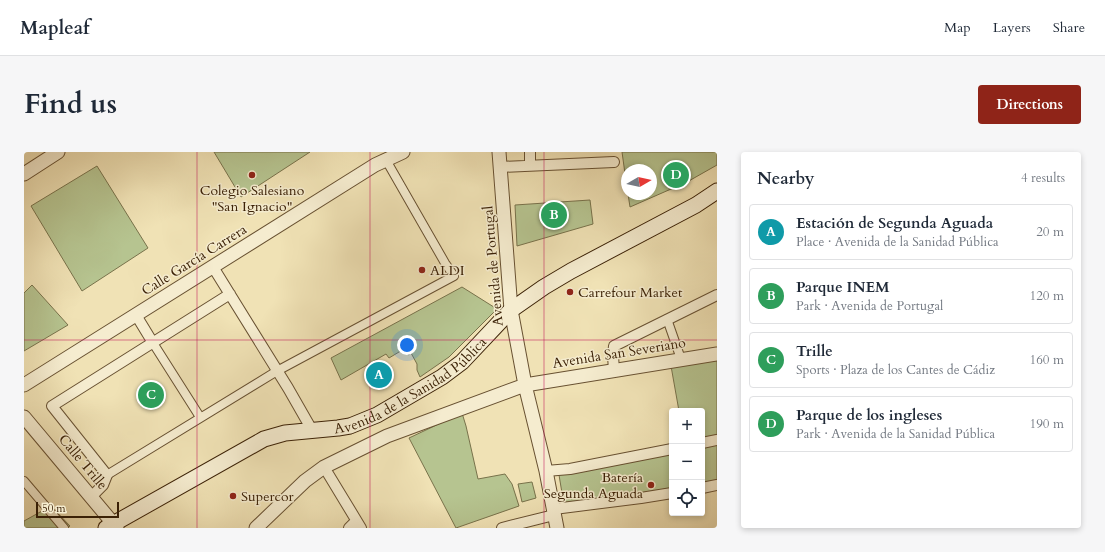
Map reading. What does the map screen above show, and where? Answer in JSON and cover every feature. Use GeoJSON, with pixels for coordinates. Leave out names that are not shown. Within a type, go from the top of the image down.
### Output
{"type":"FeatureCollection","features":[{"type":"Feature","properties":{"kind":"main road","name":"Avenida de la Sanidad Pública"},"geometry":{"type":"LineString","coordinates":[[112,526],[264,439],[285,433],[338,428],[361,422],[377,415],[442,377],[462,362],[511,310],[544,287],[571,271],[696,205],[717,191]]}},
{"type":"Feature","properties":{"kind":"main road","name":"Avenida de la Sanidad Pública"},"geometry":{"type":"LineString","coordinates":[[696,205],[717,199]]}},
{"type":"Feature","properties":{"kind":"street"},"geometry":{"type":"LineString","coordinates":[[24,174],[58,152]]}},
{"type":"Feature","properties":{"kind":"street","name":"Calle García Carrera"},"geometry":{"type":"LineString","coordinates":[[24,385],[369,169],[403,152]]}},
{"type":"Feature","properties":{"kind":"street","name":"Avenida de Portugal"},"geometry":{"type":"LineString","coordinates":[[499,152],[511,310],[525,385],[546,470],[555,518]]}},
{"type":"Feature","properties":{"kind":"street"},"geometry":{"type":"LineString","coordinates":[[530,152],[530,165]]}},
{"type":"Feature","properties":{"kind":"street"},"geometry":{"type":"LineString","coordinates":[[91,496],[103,486],[107,475],[277,370],[454,276],[386,160]]}},
{"type":"Feature","properties":{"kind":"street"},"geometry":{"type":"LineString","coordinates":[[500,167],[614,162]]}},
{"type":"Feature","properties":{"kind":"street"},"geometry":{"type":"LineString","coordinates":[[213,267],[277,370],[312,430]]}},
{"type":"Feature","properties":{"kind":"street"},"geometry":{"type":"LineString","coordinates":[[107,475],[52,406],[230,294]]}},
{"type":"Feature","properties":{"kind":"street"},"geometry":{"type":"LineString","coordinates":[[614,370],[614,346],[717,295]]}},
{"type":"Feature","properties":{"kind":"street"},"geometry":{"type":"LineString","coordinates":[[136,315],[200,418]]}},
{"type":"Feature","properties":{"kind":"street"},"geometry":{"type":"LineString","coordinates":[[667,320],[681,359]]}},
{"type":"Feature","properties":{"kind":"street","name":"Avenida San Severiano"},"geometry":{"type":"LineString","coordinates":[[256,528],[305,481],[324,467],[387,436],[525,385],[717,354]]}},
{"type":"Feature","properties":{"kind":"street","name":"Calle Trille"},"geometry":{"type":"LineString","coordinates":[[25,419],[91,496],[112,526]]}},
{"type":"Feature","properties":{"kind":"street"},"geometry":{"type":"LineString","coordinates":[[705,442],[717,440]]}},
{"type":"Feature","properties":{"kind":"street"},"geometry":{"type":"LineString","coordinates":[[546,470],[570,469],[669,450]]}},
{"type":"Feature","properties":{"kind":"street"},"geometry":{"type":"LineString","coordinates":[[324,467],[359,524],[349,528]]}},
{"type":"Feature","properties":{"kind":"street"},"geometry":{"type":"LineString","coordinates":[[24,481],[64,528]]}},
{"type":"Feature","properties":{"kind":"street"},"geometry":{"type":"LineString","coordinates":[[705,487],[717,485]]}},
{"type":"Feature","properties":{"kind":"street"},"geometry":{"type":"LineString","coordinates":[[502,528],[555,518],[640,498],[669,493]]}},
{"type":"Feature","properties":{"kind":"green space","name":"Colegio Salesiano \"San Ignacio\""},"geometry":{"type":"Polygon","coordinates":[[[214,152],[310,152],[241,197],[214,152]]]}},
{"type":"Feature","properties":{"kind":"green space"},"geometry":{"type":"Polygon","coordinates":[[[622,152],[717,152],[717,165],[687,182],[657,195],[657,164],[624,164],[622,152]]]}},
{"type":"Feature","properties":{"kind":"green space"},"geometry":{"type":"Polygon","coordinates":[[[97,166],[148,248],[82,291],[31,206],[97,166]]]}},
{"type":"Feature","properties":{"kind":"green space"},"geometry":{"type":"Polygon","coordinates":[[[590,200],[593,224],[517,246],[515,205],[590,200]]]}},
{"type":"Feature","properties":{"kind":"green space"},"geometry":{"type":"Polygon","coordinates":[[[629,200],[646,200],[630,207],[629,200]]]}},
{"type":"Feature","properties":{"kind":"green space"},"geometry":{"type":"Polygon","coordinates":[[[32,285],[68,325],[24,351],[24,293],[32,285]]]}},
{"type":"Feature","properties":{"kind":"green space"},"geometry":{"type":"Polygon","coordinates":[[[462,287],[497,309],[449,357],[420,377],[417,370],[417,364],[411,353],[408,355],[404,349],[389,358],[386,354],[341,380],[331,358],[462,287]]]}},
{"type":"Feature","properties":{"kind":"green space"},"geometry":{"type":"Polygon","coordinates":[[[717,358],[717,480],[705,482],[705,408],[678,408],[671,366],[717,358]]]}},
{"type":"Feature","properties":{"kind":"green space"},"geometry":{"type":"Polygon","coordinates":[[[462,413],[478,479],[505,474],[512,484],[519,506],[456,528],[409,438],[462,413]]]}},
{"type":"Feature","properties":{"kind":"green space"},"geometry":{"type":"Polygon","coordinates":[[[669,447],[669,488],[564,505],[558,469],[669,447]]]}},
{"type":"Feature","properties":{"kind":"green space"},"geometry":{"type":"Polygon","coordinates":[[[532,482],[536,498],[522,502],[518,484],[532,482]]]}},
{"type":"Feature","properties":{"kind":"green space"},"geometry":{"type":"Polygon","coordinates":[[[51,506],[70,526],[67,528],[24,528],[24,521],[51,506]]]}},
{"type":"Feature","properties":{"kind":"place","name":"Colegio Salesiano \"San Ignacio\""},"geometry":{"type":"Point","coordinates":[252,175]}},
{"type":"Feature","properties":{"kind":"place","name":"Parque de los ingleses"},"geometry":{"type":"Point","coordinates":[676,175]}},
{"type":"Feature","properties":{"kind":"place","name":"Parque INEM"},"geometry":{"type":"Point","coordinates":[554,215]}},
{"type":"Feature","properties":{"kind":"place","name":"ALDI"},"geometry":{"type":"Point","coordinates":[422,270]}},
{"type":"Feature","properties":{"kind":"place","name":"Carrefour Market"},"geometry":{"type":"Point","coordinates":[570,292]}},
{"type":"Feature","properties":{"kind":"place","name":"Estación de Segunda Aguada"},"geometry":{"type":"Point","coordinates":[379,375]}},
{"type":"Feature","properties":{"kind":"place","name":"Trille"},"geometry":{"type":"Point","coordinates":[151,395]}},
{"type":"Feature","properties":{"kind":"place","name":"Batería Segunda Aguada"},"geometry":{"type":"Point","coordinates":[651,485]}},
{"type":"Feature","properties":{"kind":"place","name":"Supercor"},"geometry":{"type":"Point","coordinates":[233,496]}}]}
